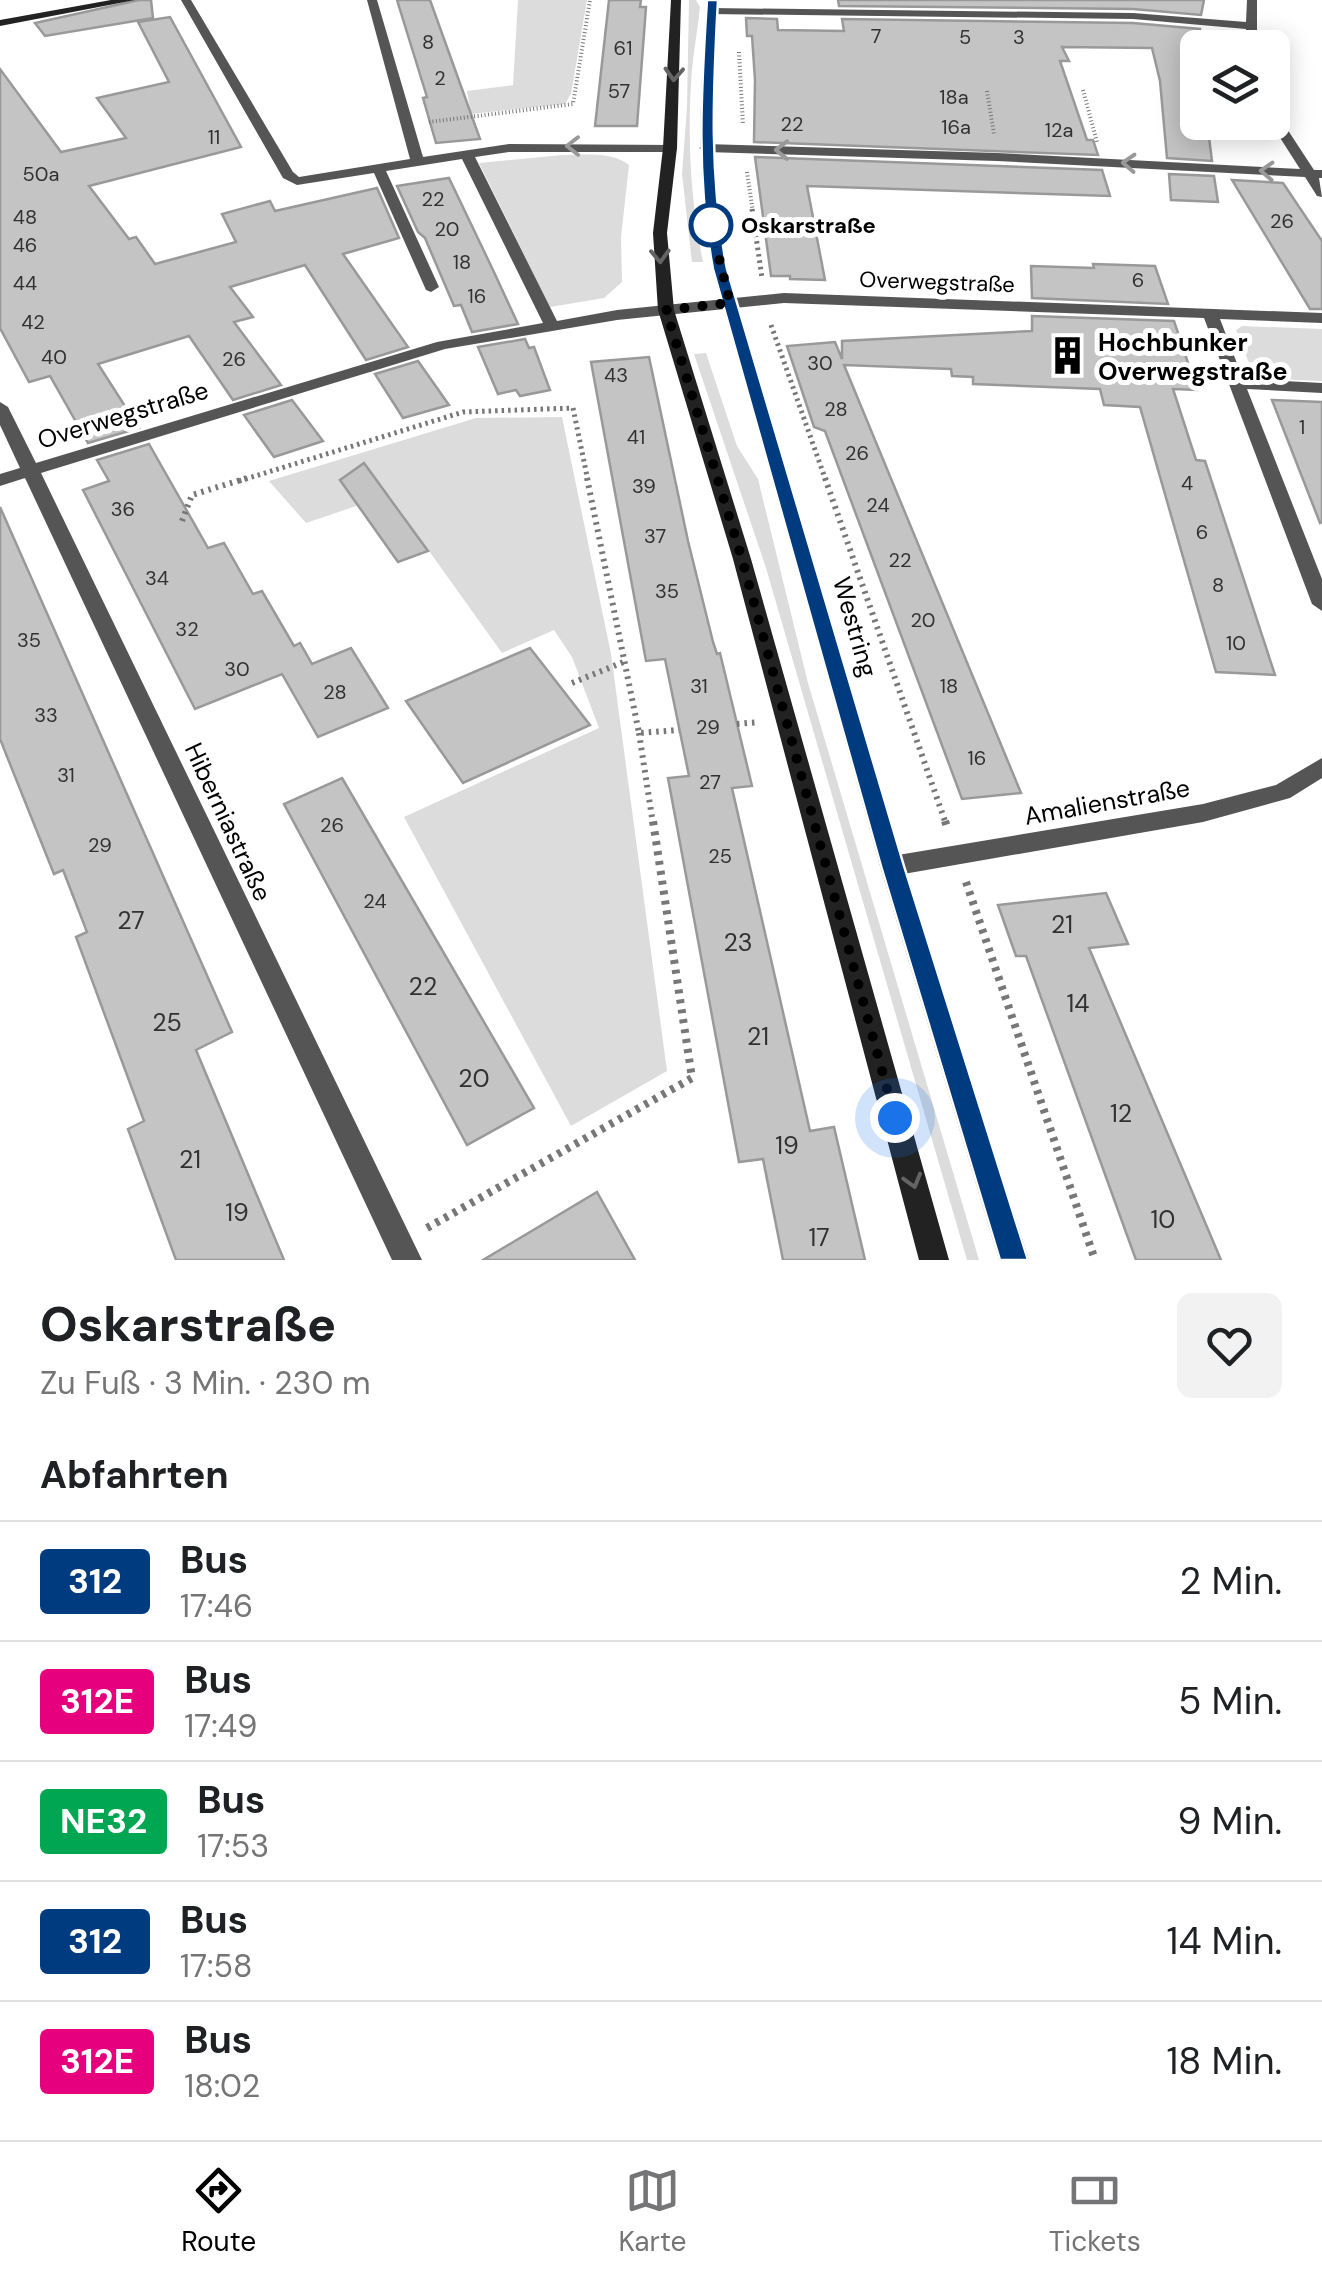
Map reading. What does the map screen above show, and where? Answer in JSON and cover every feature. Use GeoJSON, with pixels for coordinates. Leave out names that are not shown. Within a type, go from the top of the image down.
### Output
{"type":"FeatureCollection","features":[{"type":"Feature","properties":{"kind":"main road"},"geometry":{"type":"LineString","coordinates":[[0,23],[130,0]]}},
{"type":"Feature","properties":{"kind":"main road"},"geometry":{"type":"LineString","coordinates":[[676,0],[670,148],[660,233],[666,310],[742,559],[934,1260]]}},
{"type":"Feature","properties":{"kind":"main road","name":"Westring"},"geometry":{"type":"LineString","coordinates":[[712,6],[706,148],[711,224],[730,303],[892,866],[1014,1260]]}},
{"type":"Feature","properties":{"kind":"street"},"geometry":{"type":"LineString","coordinates":[[186,0],[288,175],[297,181],[466,153],[556,146],[670,148]]}},
{"type":"Feature","properties":{"kind":"street"},"geometry":{"type":"LineString","coordinates":[[372,0],[418,160]]}},
{"type":"Feature","properties":{"kind":"street"},"geometry":{"type":"LineString","coordinates":[[1249,30],[1252,0]]}},
{"type":"Feature","properties":{"kind":"street"},"geometry":{"type":"LineString","coordinates":[[712,6],[1133,16],[1249,26]]}},
{"type":"Feature","properties":{"kind":"street"},"geometry":{"type":"LineString","coordinates":[[1290,140],[1315,174],[1322,193]]}},
{"type":"Feature","properties":{"kind":"street"},"geometry":{"type":"LineString","coordinates":[[706,148],[1102,161],[1315,174]]}},
{"type":"Feature","properties":{"kind":"street"},"geometry":{"type":"LineString","coordinates":[[466,153],[551,324]]}},
{"type":"Feature","properties":{"kind":"street"},"geometry":{"type":"LineString","coordinates":[[377,168],[385,178],[430,287]]}},
{"type":"Feature","properties":{"kind":"street","name":"Overwegstraße"},"geometry":{"type":"LineString","coordinates":[[0,480],[443,345],[551,324],[766,299],[1322,318]]}},
{"type":"Feature","properties":{"kind":"street"},"geometry":{"type":"LineString","coordinates":[[1210,314],[1322,604]]}},
{"type":"Feature","properties":{"kind":"street"},"geometry":{"type":"LineString","coordinates":[[1239,384],[1322,388]]}},
{"type":"Feature","properties":{"kind":"street","name":"Hiberniastraße"},"geometry":{"type":"LineString","coordinates":[[0,407],[403,1252]]}},
{"type":"Feature","properties":{"kind":"street","name":"Amalienstraße"},"geometry":{"type":"LineString","coordinates":[[892,866],[1203,813],[1282,792],[1322,767]]}},
{"type":"Feature","properties":{"kind":"path"},"geometry":{"type":"LineString","coordinates":[[408,124],[572,104],[578,96],[590,0]]}},
{"type":"Feature","properties":{"kind":"path"},"geometry":{"type":"LineString","coordinates":[[1082,90],[1102,161]]}},
{"type":"Feature","properties":{"kind":"path"},"geometry":{"type":"LineString","coordinates":[[987,91],[997,157]]}},
{"type":"Feature","properties":{"kind":"path"},"geometry":{"type":"LineString","coordinates":[[766,299],[774,340],[957,855],[1095,1260]]}},
{"type":"Feature","properties":{"kind":"path"},"geometry":{"type":"LineString","coordinates":[[182,521],[192,495],[464,412],[573,408],[639,733],[692,1078],[403,1252]]}},
{"type":"Feature","properties":{"kind":"path"},"geometry":{"type":"LineString","coordinates":[[572,683],[626,661]]}},
{"type":"Feature","properties":{"kind":"path"},"geometry":{"type":"LineString","coordinates":[[639,733],[679,730]]}},
{"type":"Feature","properties":{"kind":"shaded area"},"geometry":{"type":"Polygon","coordinates":[[[518,0],[587,0],[571,94],[565,104],[471,114],[467,91],[513,85],[518,0]]]}},
{"type":"Feature","properties":{"kind":"shaded area"},"geometry":{"type":"Polygon","coordinates":[[[689,0],[696,0],[700,7],[692,69],[690,141],[692,190],[703,262],[692,262],[682,174],[689,0]]]}},
{"type":"Feature","properties":{"kind":"shaded area"},"geometry":{"type":"Polygon","coordinates":[[[562,155],[606,156],[629,165],[621,237],[622,282],[604,298],[550,307],[479,163],[562,155]]]}},
{"type":"Feature","properties":{"kind":"shaded area"},"geometry":{"type":"Polygon","coordinates":[[[1242,326],[1322,329],[1322,381],[1255,378],[1236,330],[1242,326]]]}},
{"type":"Feature","properties":{"kind":"shaded area"},"geometry":{"type":"Polygon","coordinates":[[[706,353],[737,446],[758,479],[808,683],[979,1260],[967,1260],[766,568],[694,354],[706,353]]]}},
{"type":"Feature","properties":{"kind":"shaded area"},"geometry":{"type":"Polygon","coordinates":[[[562,417],[611,654],[667,1071],[571,1126],[404,817],[599,728],[572,657],[554,630],[502,653],[389,495],[306,523],[269,481],[476,418],[562,417]]]}},
{"type":"Feature","properties":{"kind":"building"},"geometry":{"type":"Polygon","coordinates":[[[151,0],[153,18],[45,36],[35,23],[151,0]]]}},
{"type":"Feature","properties":{"kind":"building"},"geometry":{"type":"Polygon","coordinates":[[[397,0],[430,0],[480,139],[436,143],[423,98],[427,97],[397,0]]]}},
{"type":"Feature","properties":{"kind":"building"},"geometry":{"type":"Polygon","coordinates":[[[609,0],[641,0],[640,7],[646,7],[637,126],[595,126],[609,0]]]}},
{"type":"Feature","properties":{"kind":"building"},"geometry":{"type":"Polygon","coordinates":[[[838,0],[1204,0],[1201,15],[1133,9],[839,6],[838,0]]]}},
{"type":"Feature","properties":{"kind":"building"},"geometry":{"type":"Polygon","coordinates":[[[170,17],[241,147],[89,186],[129,239],[136,237],[155,264],[236,242],[222,214],[270,201],[275,211],[377,188],[399,238],[343,254],[408,347],[366,360],[305,265],[230,287],[253,317],[234,322],[281,385],[233,400],[189,336],[98,364],[139,428],[88,443],[50,376],[29,382],[0,328],[0,69],[61,152],[126,138],[97,98],[169,82],[138,22],[170,17]]]}},
{"type":"Feature","properties":{"kind":"building"},"geometry":{"type":"Polygon","coordinates":[[[746,18],[777,19],[778,30],[844,31],[842,19],[1133,23],[1200,29],[1180,30],[1180,140],[1209,140],[1212,161],[1167,158],[1160,81],[1152,48],[1062,47],[1069,61],[1060,61],[1087,140],[1093,140],[1098,155],[754,142],[755,80],[752,36],[747,36],[746,18]]]}},
{"type":"Feature","properties":{"kind":"building"},"geometry":{"type":"Polygon","coordinates":[[[755,157],[1102,170],[1110,196],[807,186],[825,280],[790,279],[771,276],[755,157]]]}},
{"type":"Feature","properties":{"kind":"building"},"geometry":{"type":"Polygon","coordinates":[[[1169,174],[1214,176],[1218,202],[1171,200],[1169,174]]]}},
{"type":"Feature","properties":{"kind":"building"},"geometry":{"type":"Polygon","coordinates":[[[449,178],[518,324],[472,332],[461,305],[454,306],[397,186],[449,178]]]}},
{"type":"Feature","properties":{"kind":"building"},"geometry":{"type":"Polygon","coordinates":[[[1232,180],[1283,183],[1322,241],[1322,309],[1310,309],[1232,180]]]}},
{"type":"Feature","properties":{"kind":"building"},"geometry":{"type":"Polygon","coordinates":[[[1093,264],[1155,266],[1168,304],[1032,298],[1031,266],[1094,268],[1093,264]]]}},
{"type":"Feature","properties":{"kind":"building"},"geometry":{"type":"Polygon","coordinates":[[[1032,316],[1174,321],[1197,390],[1173,389],[1196,460],[1205,461],[1275,675],[1216,672],[1140,407],[1104,405],[1100,389],[973,384],[973,377],[952,376],[951,369],[844,365],[1021,793],[962,799],[825,431],[814,427],[787,346],[835,342],[842,359],[842,341],[1032,331],[1032,316]]]}},
{"type":"Feature","properties":{"kind":"building"},"geometry":{"type":"Polygon","coordinates":[[[525,339],[529,348],[534,347],[550,390],[520,396],[516,390],[498,394],[478,347],[525,339]]]}},
{"type":"Feature","properties":{"kind":"building"},"geometry":{"type":"Polygon","coordinates":[[[649,357],[688,541],[752,786],[732,788],[810,1131],[834,1127],[865,1260],[783,1260],[763,1159],[739,1162],[668,778],[689,776],[665,659],[646,661],[591,362],[649,357]]]}},
{"type":"Feature","properties":{"kind":"building"},"geometry":{"type":"Polygon","coordinates":[[[418,361],[449,405],[403,418],[375,374],[418,361]]]}},
{"type":"Feature","properties":{"kind":"building"},"geometry":{"type":"Polygon","coordinates":[[[292,400],[323,441],[274,457],[244,415],[292,400]]]}},
{"type":"Feature","properties":{"kind":"building"},"geometry":{"type":"Polygon","coordinates":[[[1272,400],[1322,402],[1320,523],[1272,400]]]}},
{"type":"Feature","properties":{"kind":"building"},"geometry":{"type":"Polygon","coordinates":[[[149,444],[208,548],[224,543],[253,594],[262,591],[294,646],[300,643],[312,664],[351,648],[388,708],[318,737],[282,674],[195,709],[83,490],[109,481],[97,460],[149,444]]]}},
{"type":"Feature","properties":{"kind":"building"},"geometry":{"type":"Polygon","coordinates":[[[364,463],[428,551],[398,562],[340,480],[364,463]]]}},
{"type":"Feature","properties":{"kind":"building"},"geometry":{"type":"Polygon","coordinates":[[[0,507],[232,1032],[196,1050],[284,1260],[176,1260],[128,1129],[144,1121],[76,937],[87,932],[63,870],[54,874],[0,739],[0,507]]]}},
{"type":"Feature","properties":{"kind":"building"},"geometry":{"type":"Polygon","coordinates":[[[530,648],[590,725],[463,783],[406,701],[530,648]]]}},
{"type":"Feature","properties":{"kind":"building"},"geometry":{"type":"Polygon","coordinates":[[[342,778],[534,1108],[467,1145],[284,804],[342,778]]]}},
{"type":"Feature","properties":{"kind":"building"},"geometry":{"type":"Polygon","coordinates":[[[1106,893],[1128,944],[1089,948],[1221,1260],[1136,1260],[1026,956],[1016,956],[998,905],[1106,893]]]}},
{"type":"Feature","properties":{"kind":"building"},"geometry":{"type":"Polygon","coordinates":[[[597,1192],[635,1260],[483,1260],[597,1192]]]}},
{"type":"Feature","properties":{"kind":"bus line","name":"312"},"geometry":{"type":"LineString","coordinates":[[713,0],[705,121],[708,208],[720,269],[892,866],[1014,1260]]}},
{"type":"Feature","properties":{"kind":"place","name":"Oskarstraße"},"geometry":{"type":"Point","coordinates":[711,225]}},
{"type":"Feature","properties":{"kind":"place","name":"Hochbunker Overwegstraße"},"geometry":{"type":"Point","coordinates":[1068,356]}},
{"type":"Feature","properties":{"kind":"route"},"geometry":{"type":"LineString","coordinates":[[711,225],[730,303],[666,310],[742,559],[895,1118]]}}]}
